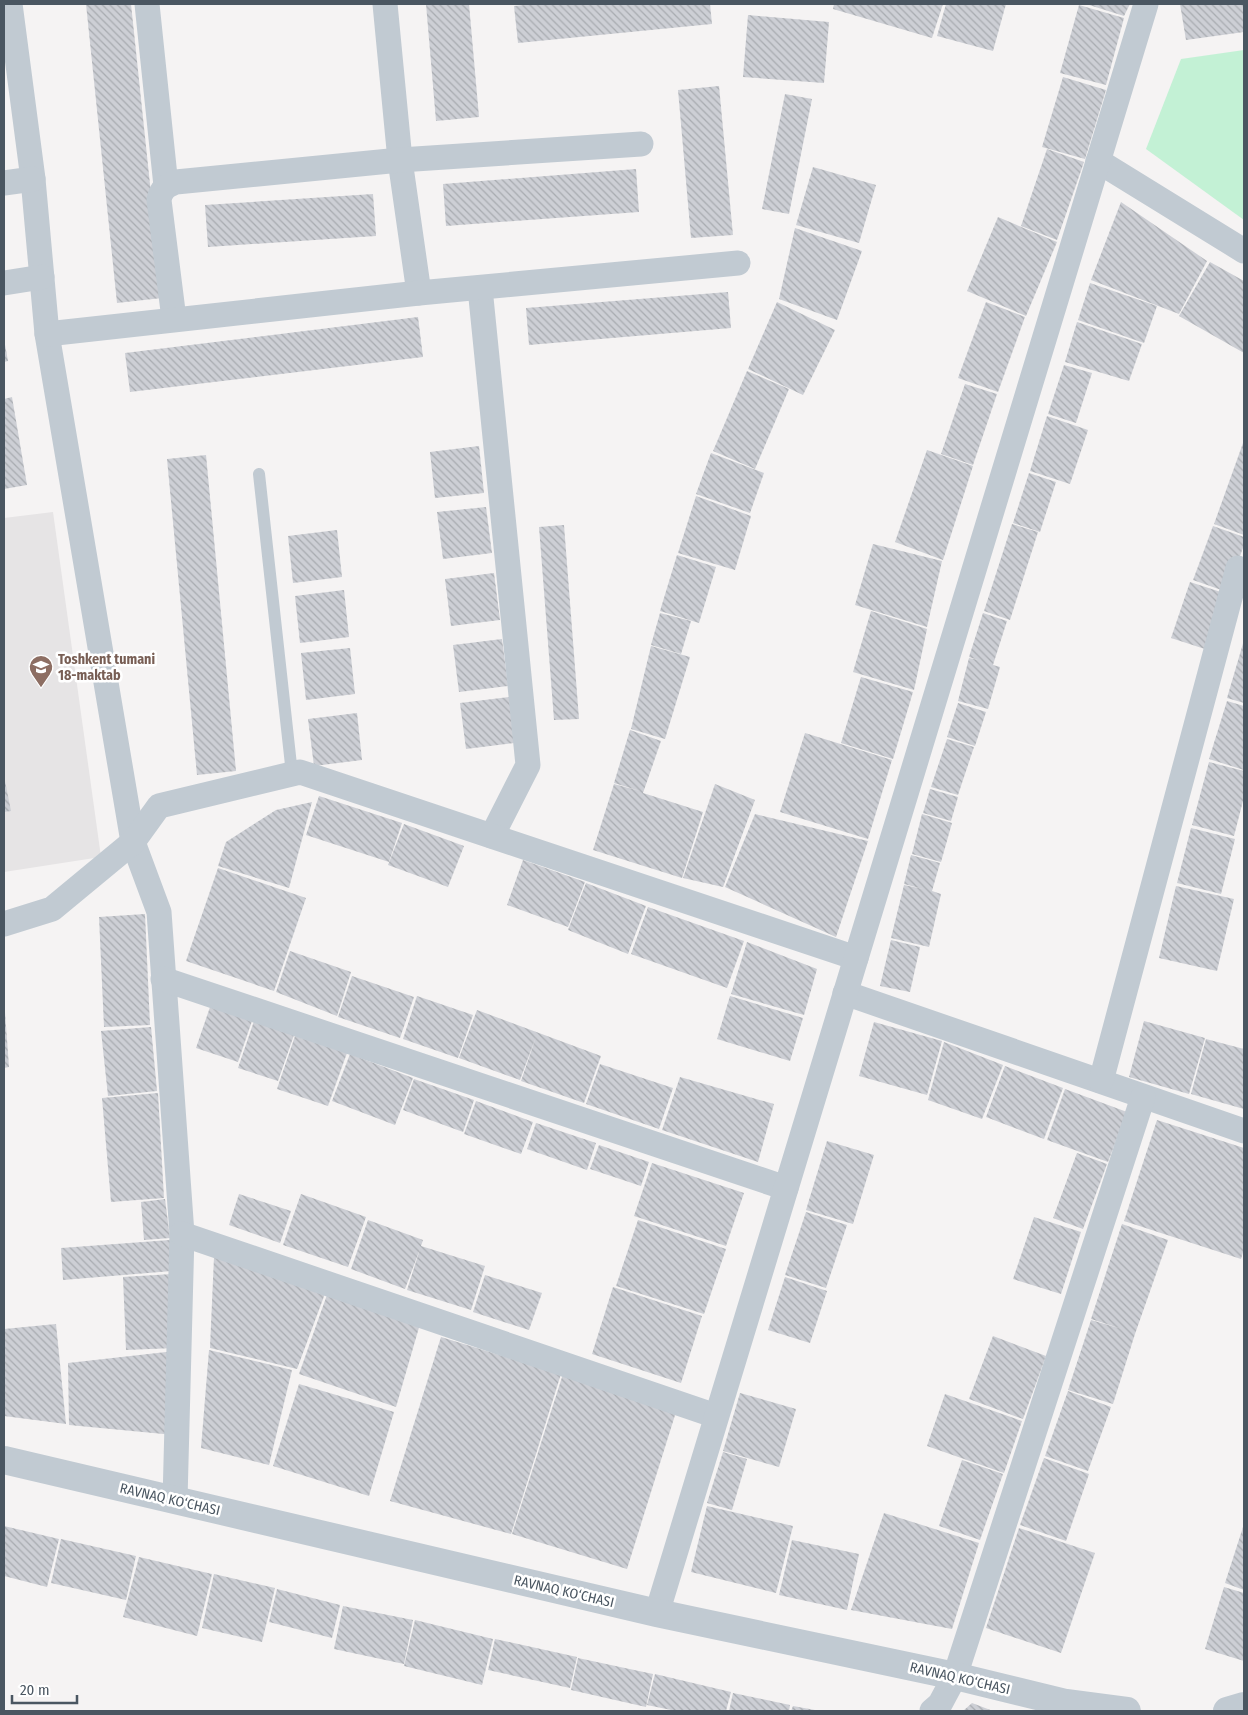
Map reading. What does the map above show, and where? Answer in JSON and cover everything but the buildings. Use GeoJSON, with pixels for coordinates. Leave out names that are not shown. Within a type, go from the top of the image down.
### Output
{"type":"FeatureCollection","features":[{"type":"Feature","properties":{"kind":"street"},"geometry":{"type":"LineString","coordinates":[[10,4],[33,179],[46,334],[133,842],[159,912],[182,1234],[175,1500]]}},
{"type":"Feature","properties":{"kind":"street"},"geometry":{"type":"LineString","coordinates":[[147,4],[166,186]]}},
{"type":"Feature","properties":{"kind":"street"},"geometry":{"type":"LineString","coordinates":[[385,4],[400,160],[419,293]]}},
{"type":"Feature","properties":{"kind":"street"},"geometry":{"type":"LineString","coordinates":[[656,1612],[1146,4]]}},
{"type":"Feature","properties":{"kind":"street"},"geometry":{"type":"LineString","coordinates":[[174,319],[159,200],[160,193],[166,186],[176,182],[400,160],[641,144]]}},
{"type":"Feature","properties":{"kind":"street"},"geometry":{"type":"LineString","coordinates":[[1098,161],[1244,251]]}},
{"type":"Feature","properties":{"kind":"street"},"geometry":{"type":"LineString","coordinates":[[4,183],[33,179]]}},
{"type":"Feature","properties":{"kind":"street"},"geometry":{"type":"LineString","coordinates":[[46,334],[419,293],[738,262]]}},
{"type":"Feature","properties":{"kind":"street"},"geometry":{"type":"LineString","coordinates":[[4,283],[42,277]]}},
{"type":"Feature","properties":{"kind":"street"},"geometry":{"type":"LineString","coordinates":[[480,288],[528,765],[492,836]]}},
{"type":"Feature","properties":{"kind":"street"},"geometry":{"type":"LineString","coordinates":[[1101,1081],[1238,568]]}},
{"type":"Feature","properties":{"kind":"street"},"geometry":{"type":"LineString","coordinates":[[4,924],[52,909],[133,842],[159,806],[300,772],[856,958]]}},
{"type":"Feature","properties":{"kind":"street"},"geometry":{"type":"LineString","coordinates":[[163,979],[786,1188]]}},
{"type":"Feature","properties":{"kind":"street"},"geometry":{"type":"LineString","coordinates":[[845,993],[1244,1131]]}},
{"type":"Feature","properties":{"kind":"street"},"geometry":{"type":"LineString","coordinates":[[932,1711],[940,1704],[955,1676],[1143,1097]]}},
{"type":"Feature","properties":{"kind":"street"},"geometry":{"type":"LineString","coordinates":[[182,1234],[716,1416]]}},
{"type":"Feature","properties":{"kind":"street","name":"RAVNAQ KO‘CHASI"},"geometry":{"type":"LineString","coordinates":[[4,1460],[656,1612],[955,1676],[1066,1703],[1117,1710]]}},
{"type":"Feature","properties":{"kind":"street"},"geometry":{"type":"LineString","coordinates":[[1227,1711],[1244,1706]]}},
{"type":"Feature","properties":{"kind":"lane"},"geometry":{"type":"LineString","coordinates":[[259,474],[292,774]]}},
{"type":"Feature","properties":{"kind":"shaded area","name":"Toshkent tumani 18-maktab"},"geometry":{"type":"Polygon","coordinates":[[[53,512],[101,857],[4,872],[4,518],[53,512]]]}},
{"type":"Feature","properties":{"kind":"green space"},"geometry":{"type":"Polygon","coordinates":[[[1244,50],[1244,220],[1146,149],[1181,59],[1244,50]]]}},
{"type":"Feature","properties":{"kind":"place","name":"Toshkent tumani 18-maktab"},"geometry":{"type":"Point","coordinates":[41,688]}}]}
